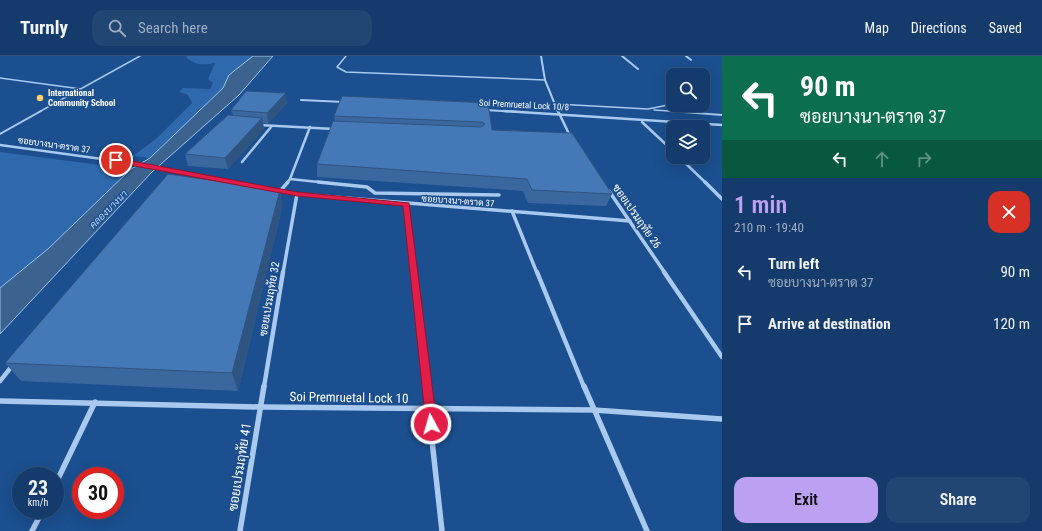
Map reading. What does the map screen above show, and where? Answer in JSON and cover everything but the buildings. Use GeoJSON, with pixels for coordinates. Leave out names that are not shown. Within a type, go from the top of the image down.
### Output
{"type":"FeatureCollection","features":[{"type":"Feature","properties":{"kind":"street"},"geometry":{"type":"LineString","coordinates":[[541,56],[545,80],[564,126],[574,141]]}},
{"type":"Feature","properties":{"kind":"street"},"geometry":{"type":"LineString","coordinates":[[622,56],[638,69]]}},
{"type":"Feature","properties":{"kind":"street"},"geometry":{"type":"LineString","coordinates":[[686,56],[692,60]]}},
{"type":"Feature","properties":{"kind":"street"},"geometry":{"type":"LineString","coordinates":[[301,100],[348,102]]}},
{"type":"Feature","properties":{"kind":"street","name":"Soi Premruetal Lock 10/8"},"geometry":{"type":"LineString","coordinates":[[481,110],[722,126]]}},
{"type":"Feature","properties":{"kind":"street"},"geometry":{"type":"LineString","coordinates":[[642,121],[666,144]]}},
{"type":"Feature","properties":{"kind":"street"},"geometry":{"type":"LineString","coordinates":[[255,125],[271,127],[341,129]]}},
{"type":"Feature","properties":{"kind":"street"},"geometry":{"type":"LineString","coordinates":[[242,162],[271,127]]}},
{"type":"Feature","properties":{"kind":"street"},"geometry":{"type":"LineString","coordinates":[[281,190],[290,179],[310,127]]}},
{"type":"Feature","properties":{"kind":"street","name":"ซอยบางนา-ตราด 37"},"geometry":{"type":"LineString","coordinates":[[0,145],[131,162],[171,171],[297,194],[630,221]]}},
{"type":"Feature","properties":{"kind":"street"},"geometry":{"type":"LineString","coordinates":[[686,164],[722,199]]}},
{"type":"Feature","properties":{"kind":"street"},"geometry":{"type":"LineString","coordinates":[[166,177],[171,171]]}},
{"type":"Feature","properties":{"kind":"street"},"geometry":{"type":"LineString","coordinates":[[290,179],[367,187],[375,193],[499,195]]}},
{"type":"Feature","properties":{"kind":"street","name":"ซอยเปรมฤทัย 26"},"geometry":{"type":"LineString","coordinates":[[604,184],[722,358]]}},
{"type":"Feature","properties":{"kind":"street","name":"ซอยเปรมฤทัย 32"},"geometry":{"type":"LineString","coordinates":[[260,407],[297,194]]}},
{"type":"Feature","properties":{"kind":"street"},"geometry":{"type":"LineString","coordinates":[[407,204],[442,531]]}},
{"type":"Feature","properties":{"kind":"street"},"geometry":{"type":"LineString","coordinates":[[512,212],[594,410],[647,531]]}},
{"type":"Feature","properties":{"kind":"street"},"geometry":{"type":"LineString","coordinates":[[0,381],[15,363]]}},
{"type":"Feature","properties":{"kind":"street","name":"Soi Premruetal Lock 10"},"geometry":{"type":"LineString","coordinates":[[0,401],[260,407],[594,410],[722,419]]}},
{"type":"Feature","properties":{"kind":"street"},"geometry":{"type":"LineString","coordinates":[[64,467],[95,402]]}},
{"type":"Feature","properties":{"kind":"street","name":"ซอยเปรมฤทัย 41"},"geometry":{"type":"LineString","coordinates":[[240,531],[260,407]]}},
{"type":"Feature","properties":{"kind":"street"},"geometry":{"type":"LineString","coordinates":[[32,531],[38,519]]}},
{"type":"Feature","properties":{"kind":"lane"},"geometry":{"type":"LineString","coordinates":[[0,134],[140,56]]}},
{"type":"Feature","properties":{"kind":"lane"},"geometry":{"type":"LineString","coordinates":[[346,56],[337,67],[339,70],[346,72],[545,80]]}},
{"type":"Feature","properties":{"kind":"lane"},"geometry":{"type":"LineString","coordinates":[[0,78],[81,89]]}},
{"type":"Feature","properties":{"kind":"lane"},"geometry":{"type":"LineString","coordinates":[[556,104],[722,115]]}},
{"type":"Feature","properties":{"kind":"lane"},"geometry":{"type":"LineString","coordinates":[[648,109],[666,105]]}},
{"type":"Feature","properties":{"kind":"shaded area"},"geometry":{"type":"Polygon","coordinates":[[[253,56],[229,75],[223,88],[150,158],[133,156],[157,138],[192,103],[188,95],[179,92],[183,88],[210,89],[213,83],[208,79],[215,63],[196,63],[189,60],[186,57],[253,56]]]}},
{"type":"Feature","properties":{"kind":"shaded area"},"geometry":{"type":"Polygon","coordinates":[[[0,152],[131,169],[49,248],[0,288],[0,152]]]}},
{"type":"Feature","properties":{"kind":"water","name":"คลองบางนา"},"geometry":{"type":"Polygon","coordinates":[[[253,56],[273,56],[239,95],[152,172],[0,334],[0,288],[49,248],[131,169],[150,158],[223,88],[229,75],[253,56]]]}},
{"type":"Feature","properties":{"kind":"place","name":"International Community School"},"geometry":{"type":"Point","coordinates":[40,98]}},
{"type":"Feature","properties":{"kind":"route"},"geometry":{"type":"LineString","coordinates":[[116,160],[297,194],[407,204],[431,424]]}}]}
